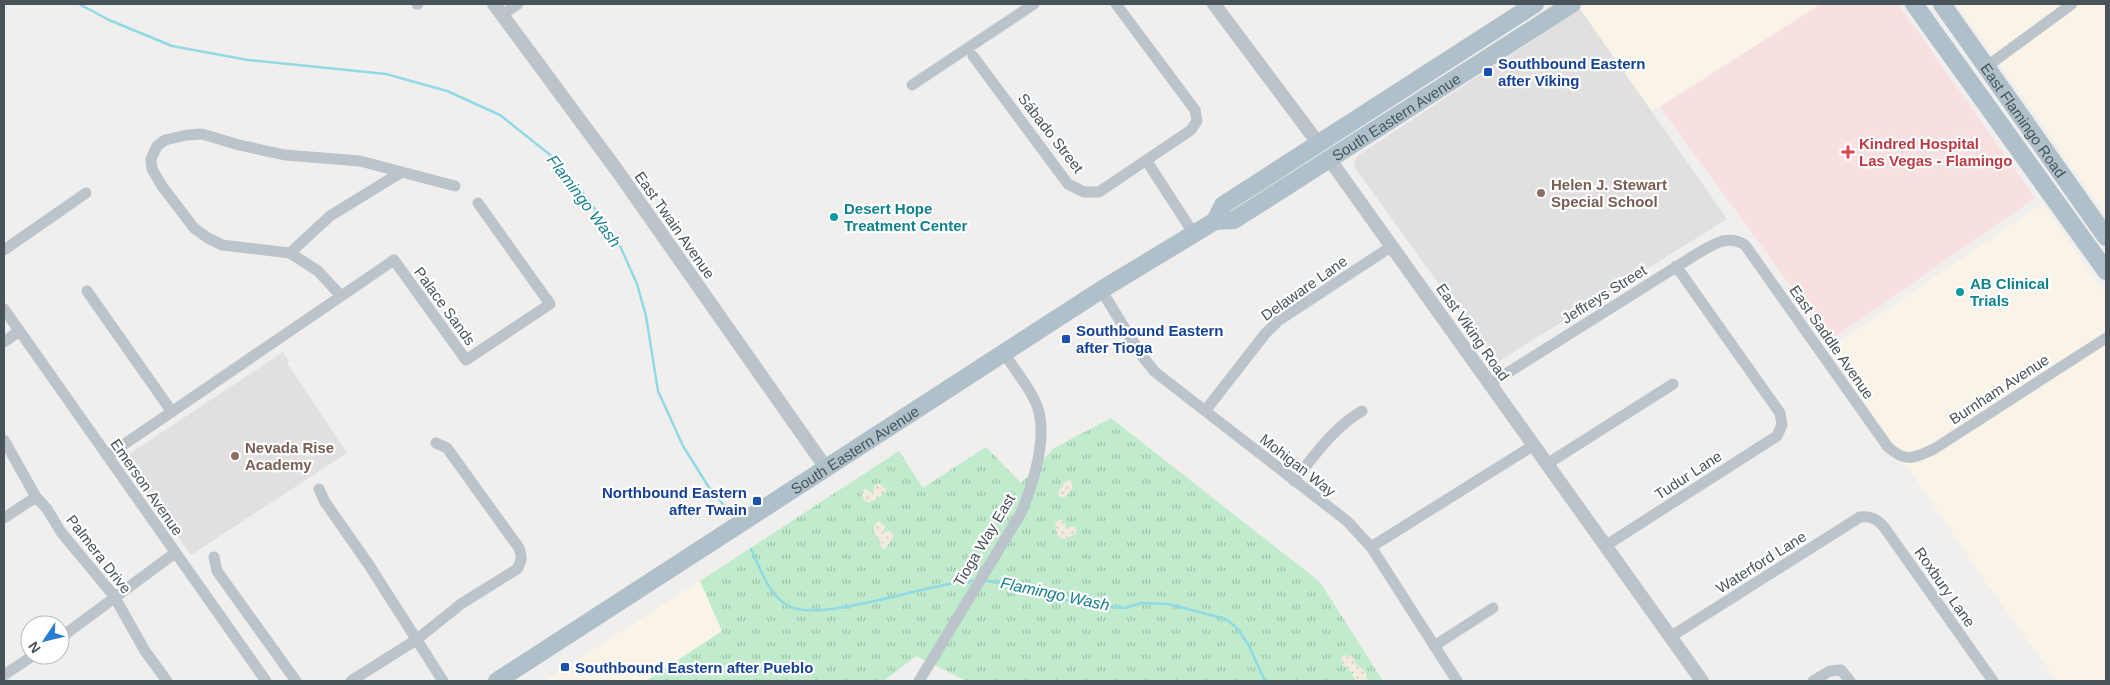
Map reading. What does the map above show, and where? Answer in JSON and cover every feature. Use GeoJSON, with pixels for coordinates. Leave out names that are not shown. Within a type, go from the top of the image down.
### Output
{"type":"FeatureCollection","features":[{"type":"Feature","properties":{"kind":"main road","name":"South Eastern Avenue"},"geometry":{"type":"LineString","coordinates":[[1215,221],[1223,205],[1535,4]]}},
{"type":"Feature","properties":{"kind":"main road","name":"South Eastern Avenue"},"geometry":{"type":"LineString","coordinates":[[496,681],[1101,290],[1215,221],[1234,220],[1572,4]]}},
{"type":"Feature","properties":{"kind":"main road","name":"East Flamingo Road"},"geometry":{"type":"LineString","coordinates":[[1914,4],[2106,271]]}},
{"type":"Feature","properties":{"kind":"main road","name":"East Flamingo Road"},"geometry":{"type":"LineString","coordinates":[[1942,4],[2106,237]]}},
{"type":"Feature","properties":{"kind":"main road"},"geometry":{"type":"LineString","coordinates":[[1935,31],[1952,35],[1974,64],[1986,67]]}},
{"type":"Feature","properties":{"kind":"main road"},"geometry":{"type":"LineString","coordinates":[[1969,79],[1987,83],[2004,106],[2028,126]]}},
{"type":"Feature","properties":{"kind":"street"},"geometry":{"type":"LineString","coordinates":[[498,9],[518,4]]}},
{"type":"Feature","properties":{"kind":"street"},"geometry":{"type":"LineString","coordinates":[[912,85],[1034,4]]}},
{"type":"Feature","properties":{"kind":"street","name":"Sábado Street"},"geometry":{"type":"LineString","coordinates":[[973,56],[1068,184],[1084,192],[1099,192],[1191,130],[1197,120],[1196,110],[1116,4]]}},
{"type":"Feature","properties":{"kind":"street","name":"East Viking Road"},"geometry":{"type":"LineString","coordinates":[[1214,4],[1318,143],[1702,681]]}},
{"type":"Feature","properties":{"kind":"street"},"geometry":{"type":"LineString","coordinates":[[1986,67],[2072,4]]}},
{"type":"Feature","properties":{"kind":"street","name":"East Twain Avenue"},"geometry":{"type":"LineString","coordinates":[[498,9],[616,169],[826,468]]}},
{"type":"Feature","properties":{"kind":"street"},"geometry":{"type":"LineString","coordinates":[[107,456],[341,296],[318,271],[290,253],[222,245],[194,228],[162,186],[152,169],[151,159],[157,146],[165,140],[202,134],[239,145],[285,155],[360,161],[455,186]]}},
{"type":"Feature","properties":{"kind":"street"},"geometry":{"type":"LineString","coordinates":[[1146,160],[1194,234]]}},
{"type":"Feature","properties":{"kind":"street"},"geometry":{"type":"LineString","coordinates":[[290,253],[330,216],[400,173]]}},
{"type":"Feature","properties":{"kind":"street"},"geometry":{"type":"LineString","coordinates":[[4,250],[86,193]]}},
{"type":"Feature","properties":{"kind":"street","name":"Palace Sands"},"geometry":{"type":"LineString","coordinates":[[341,296],[394,260],[466,360],[550,304],[478,203]]}},
{"type":"Feature","properties":{"kind":"street","name":"Jeffreys Street"},"geometry":{"type":"LineString","coordinates":[[1490,384],[1676,266],[1719,241],[1737,240]]}},
{"type":"Feature","properties":{"kind":"street","name":"East Saddle Avenue"},"geometry":{"type":"LineString","coordinates":[[1737,240],[1745,245],[1888,448],[1896,455],[1904,458]]}},
{"type":"Feature","properties":{"kind":"street","name":"Delaware Lane"},"geometry":{"type":"LineString","coordinates":[[1205,411],[1265,334],[1278,321],[1392,246]]}},
{"type":"Feature","properties":{"kind":"street","name":"Tudur Lane"},"geometry":{"type":"LineString","coordinates":[[1605,546],[1777,436],[1782,425],[1780,414],[1676,266]]}},
{"type":"Feature","properties":{"kind":"street","name":"Mohigan Way"},"geometry":{"type":"LineString","coordinates":[[1101,290],[1142,356],[1155,372],[1347,521],[1371,547],[1457,681]]}},
{"type":"Feature","properties":{"kind":"street"},"geometry":{"type":"LineString","coordinates":[[87,291],[172,412]]}},
{"type":"Feature","properties":{"kind":"street","name":"Emerson Avenue"},"geometry":{"type":"LineString","coordinates":[[4,309],[266,681]]}},
{"type":"Feature","properties":{"kind":"street"},"geometry":{"type":"LineString","coordinates":[[4,342],[19,331]]}},
{"type":"Feature","properties":{"kind":"street","name":"Burnham Avenue"},"geometry":{"type":"LineString","coordinates":[[1904,458],[1916,458],[1934,449],[2106,338]]}},
{"type":"Feature","properties":{"kind":"street","name":"Tioga Way East"},"geometry":{"type":"LineString","coordinates":[[919,681],[1021,512],[1032,486],[1041,437],[1039,412],[1004,353]]}},
{"type":"Feature","properties":{"kind":"street"},"geometry":{"type":"LineString","coordinates":[[1547,464],[1673,384]]}},
{"type":"Feature","properties":{"kind":"street"},"geometry":{"type":"LineString","coordinates":[[1294,481],[1330,435],[1362,410]]}},
{"type":"Feature","properties":{"kind":"street","name":"Palmera Drive"},"geometry":{"type":"LineString","coordinates":[[4,440],[36,497],[47,509],[61,532],[114,596],[145,651],[167,681]]}},
{"type":"Feature","properties":{"kind":"street"},"geometry":{"type":"LineString","coordinates":[[350,681],[416,640],[461,604],[517,569],[521,564],[522,557],[519,548],[447,448],[436,443]]}},
{"type":"Feature","properties":{"kind":"street"},"geometry":{"type":"LineString","coordinates":[[1371,547],[1534,445]]}},
{"type":"Feature","properties":{"kind":"street"},"geometry":{"type":"LineString","coordinates":[[319,490],[325,502],[369,565],[443,681]]}},
{"type":"Feature","properties":{"kind":"street"},"geometry":{"type":"LineString","coordinates":[[4,518],[36,497]]}},
{"type":"Feature","properties":{"kind":"street","name":"Waterford Lane"},"geometry":{"type":"LineString","coordinates":[[1670,637],[1860,517],[1868,516]]}},
{"type":"Feature","properties":{"kind":"street","name":"Roxbury Lane"},"geometry":{"type":"LineString","coordinates":[[1868,516],[1877,519],[1884,527],[1993,681]]}},
{"type":"Feature","properties":{"kind":"street"},"geometry":{"type":"LineString","coordinates":[[70,630],[114,596],[175,553]]}},
{"type":"Feature","properties":{"kind":"street"},"geometry":{"type":"LineString","coordinates":[[214,557],[217,572],[296,681]]}},
{"type":"Feature","properties":{"kind":"street"},"geometry":{"type":"LineString","coordinates":[[1434,646],[1493,608]]}},
{"type":"Feature","properties":{"kind":"street"},"geometry":{"type":"LineString","coordinates":[[4,675],[20,664]]}},
{"type":"Feature","properties":{"kind":"street"},"geometry":{"type":"LineString","coordinates":[[1813,681],[1830,671],[1841,670],[1850,681]]}},
{"type":"Feature","properties":{"kind":"shaded area"},"geometry":{"type":"Polygon","coordinates":[[[1588,4],[1821,4],[1650,112],[1580,9],[1588,4]]]}},
{"type":"Feature","properties":{"kind":"shaded area","name":"Kindred Hospital Las Vegas - Flamingo"},"geometry":{"type":"Polygon","coordinates":[[[1821,4],[1898,4],[2035,198],[1830,340],[1660,107],[1821,4]]]}},
{"type":"Feature","properties":{"kind":"shaded area"},"geometry":{"type":"Polygon","coordinates":[[[1956,4],[2106,4],[2106,215],[2006,73],[1956,4]]]}},
{"type":"Feature","properties":{"kind":"shaded area","name":"Helen J. Stewart Special School"},"geometry":{"type":"Polygon","coordinates":[[[1580,9],[1727,219],[1496,363],[1355,168],[1354,162],[1357,156],[1580,9]]]}},
{"type":"Feature","properties":{"kind":"shaded area"},"geometry":{"type":"Polygon","coordinates":[[[2042,204],[2106,294],[2106,681],[2057,681],[1990,588],[1828,350],[2042,204]]]}},
{"type":"Feature","properties":{"kind":"shaded area","name":"Nevada Rise Academy"},"geometry":{"type":"Polygon","coordinates":[[[283,352],[289,361],[287,363],[347,453],[191,555],[123,458],[283,352]]]}},
{"type":"Feature","properties":{"kind":"shaded area"},"geometry":{"type":"Polygon","coordinates":[[[700,581],[722,631],[646,681],[545,681],[700,581]]]}},
{"type":"Feature","properties":{"kind":"green space"},"geometry":{"type":"Polygon","coordinates":[[[1111,418],[1320,582],[1383,681],[967,681],[916,656],[884,681],[646,681],[722,631],[700,581],[899,451],[923,488],[986,447],[1021,483],[1054,448],[1111,418]]]}},
{"type":"Feature","properties":{"kind":"sand"},"geometry":{"type":"Polygon","coordinates":[[[1068,480],[1072,481],[1072,489],[1064,498],[1059,496],[1058,492],[1068,480]]]}},
{"type":"Feature","properties":{"kind":"sand"},"geometry":{"type":"Polygon","coordinates":[[[879,483],[886,489],[885,493],[870,503],[867,502],[861,492],[865,489],[872,493],[875,485],[879,483]]]}},
{"type":"Feature","properties":{"kind":"sand"},"geometry":{"type":"Polygon","coordinates":[[[1058,520],[1062,520],[1065,523],[1066,529],[1072,526],[1076,528],[1076,534],[1065,539],[1058,538],[1055,525],[1058,520]]]}},
{"type":"Feature","properties":{"kind":"sand"},"geometry":{"type":"Polygon","coordinates":[[[879,521],[885,525],[884,532],[893,532],[894,536],[886,548],[882,549],[879,539],[873,532],[875,524],[879,521]]]}},
{"type":"Feature","properties":{"kind":"sand"},"geometry":{"type":"Polygon","coordinates":[[[1345,655],[1353,657],[1355,663],[1366,673],[1368,681],[1354,681],[1355,679],[1349,670],[1341,663],[1341,658],[1345,655]]]}},
{"type":"Feature","properties":{"kind":"waterway","name":"Flamingo Wash"},"geometry":{"type":"LineString","coordinates":[[79,4],[109,20],[172,46],[248,60],[386,74],[447,91],[500,115],[554,158],[588,199],[621,248],[637,284],[646,316],[658,391],[683,446],[708,486],[730,513]]}},
{"type":"Feature","properties":{"kind":"waterway","name":"Flamingo Wash"},"geometry":{"type":"LineString","coordinates":[[751,549],[773,593],[785,604],[800,610],[848,607],[933,587],[976,581]]}},
{"type":"Feature","properties":{"kind":"waterway","name":"Flamingo Wash"},"geometry":{"type":"LineString","coordinates":[[984,581],[1005,582],[1041,595],[1090,605],[1125,608],[1141,603],[1168,604],[1226,619],[1238,629],[1249,646],[1265,681]]}},
{"type":"Feature","properties":{"kind":"place","name":"Southbound Eastern after Viking"},"geometry":{"type":"Point","coordinates":[1488,72]}},
{"type":"Feature","properties":{"kind":"place","name":"Kindred Hospital Las Vegas - Flamingo"},"geometry":{"type":"Point","coordinates":[1848,152]}},
{"type":"Feature","properties":{"kind":"place","name":"Helen J. Stewart Special School"},"geometry":{"type":"Point","coordinates":[1541,193]}},
{"type":"Feature","properties":{"kind":"place","name":"Desert Hope Treatment Center"},"geometry":{"type":"Point","coordinates":[834,217]}},
{"type":"Feature","properties":{"kind":"place","name":"AB Clinical Trials"},"geometry":{"type":"Point","coordinates":[1960,292]}},
{"type":"Feature","properties":{"kind":"place","name":"Southbound Eastern after Tioga"},"geometry":{"type":"Point","coordinates":[1066,339]}},
{"type":"Feature","properties":{"kind":"place","name":"Nevada Rise Academy"},"geometry":{"type":"Point","coordinates":[235,456]}},
{"type":"Feature","properties":{"kind":"place","name":"Northbound Eastern after Twain"},"geometry":{"type":"Point","coordinates":[757,501]}},
{"type":"Feature","properties":{"kind":"place","name":"Southbound Eastern after Pueblo"},"geometry":{"type":"Point","coordinates":[565,667]}}]}
